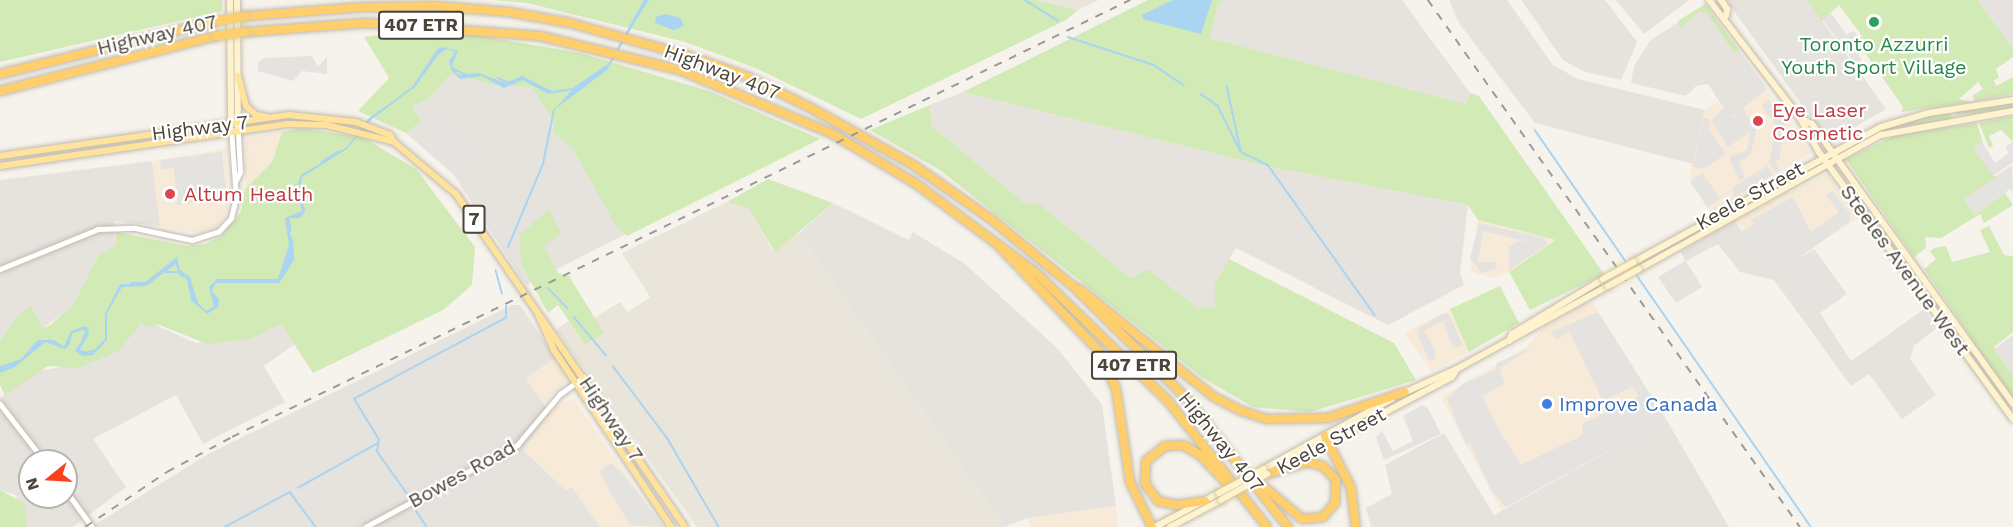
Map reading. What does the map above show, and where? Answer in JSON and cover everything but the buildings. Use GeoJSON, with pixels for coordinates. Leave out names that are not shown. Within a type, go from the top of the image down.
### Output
{"type":"FeatureCollection","features":[{"type":"Feature","properties":{"kind":"highway","name":"Highway 407"},"geometry":{"type":"LineString","coordinates":[[0,74],[216,21],[246,16],[436,6],[509,12],[610,33],[748,77],[871,141],[991,219],[1073,286],[1158,367],[1241,464],[1288,527]]}},
{"type":"Feature","properties":{"kind":"highway","name":"Highway 407"},"geometry":{"type":"LineString","coordinates":[[0,92],[216,36],[378,23],[540,36],[595,46],[637,57],[763,101],[833,134],[991,235],[1156,387],[1267,527]]}},
{"type":"Feature","properties":{"kind":"highway"},"geometry":{"type":"LineString","coordinates":[[991,235],[1012,264],[1100,351],[1116,389],[1130,482],[1154,527]]}},
{"type":"Feature","properties":{"kind":"highway"},"geometry":{"type":"LineString","coordinates":[[1073,286],[1091,293],[1214,398],[1239,410],[1267,419],[1328,418],[1405,392]]}},
{"type":"Feature","properties":{"kind":"highway"},"geometry":{"type":"LineString","coordinates":[[1327,439],[1351,489],[1356,527]]}},
{"type":"Feature","properties":{"kind":"highway"},"geometry":{"type":"LineString","coordinates":[[1205,501],[1177,506],[1158,501],[1145,483],[1146,461],[1165,446],[1191,449],[1257,514]]}},
{"type":"Feature","properties":{"kind":"highway"},"geometry":{"type":"LineString","coordinates":[[1241,464],[1293,516],[1312,521],[1332,508],[1337,486],[1323,466],[1306,462],[1266,471]]}},
{"type":"Feature","properties":{"kind":"main road"},"geometry":{"type":"LineString","coordinates":[[230,0],[235,132]]}},
{"type":"Feature","properties":{"kind":"main road"},"geometry":{"type":"LineString","coordinates":[[234,124],[238,76],[237,0]]}},
{"type":"Feature","properties":{"kind":"main road","name":"Steeles Avenue West"},"geometry":{"type":"LineString","coordinates":[[1709,0],[1726,16],[1800,118],[1825,159],[2013,419]]}},
{"type":"Feature","properties":{"kind":"main road","name":"Steeles Avenue West"},"geometry":{"type":"LineString","coordinates":[[1721,0],[1727,9],[1726,16]]}},
{"type":"Feature","properties":{"kind":"main road"},"geometry":{"type":"LineString","coordinates":[[238,76],[246,106],[256,115],[274,118]]}},
{"type":"Feature","properties":{"kind":"main road","name":"Keele Street"},"geometry":{"type":"LineString","coordinates":[[1834,155],[1896,120],[2013,100]]}},
{"type":"Feature","properties":{"kind":"main road"},"geometry":{"type":"LineString","coordinates":[[1955,109],[1956,122]]}},
{"type":"Feature","properties":{"kind":"main road","name":"Keele Street"},"geometry":{"type":"LineString","coordinates":[[1509,341],[1512,334],[1604,279],[1825,159],[1891,132],[2013,111]]}},
{"type":"Feature","properties":{"kind":"main road","name":"Highway 7"},"geometry":{"type":"LineString","coordinates":[[0,156],[274,118],[311,116],[356,122],[377,129],[456,194],[685,527]]}},
{"type":"Feature","properties":{"kind":"main road","name":"Steeles Avenue West"},"geometry":{"type":"LineString","coordinates":[[1800,118],[1812,124],[2013,404]]}},
{"type":"Feature","properties":{"kind":"main road","name":"Highway 7"},"geometry":{"type":"LineString","coordinates":[[0,166],[300,124],[350,130],[394,142]]}},
{"type":"Feature","properties":{"kind":"main road","name":"Keele Street"},"geometry":{"type":"LineString","coordinates":[[1327,439],[1405,392],[1457,369],[1639,269],[1825,159]]}},
{"type":"Feature","properties":{"kind":"main road","name":"Highway 7"},"geometry":{"type":"LineString","coordinates":[[537,312],[538,322],[574,383],[672,527]]}},
{"type":"Feature","properties":{"kind":"main road","name":"Keele Street"},"geometry":{"type":"LineString","coordinates":[[1170,527],[1266,471],[1452,377],[1457,369]]}},
{"type":"Feature","properties":{"kind":"main road","name":"Keele Street"},"geometry":{"type":"LineString","coordinates":[[1154,527],[1205,501],[1220,497]]}},
{"type":"Feature","properties":{"kind":"street"},"geometry":{"type":"LineString","coordinates":[[0,269],[68,238],[109,227],[135,228],[184,239],[209,236],[231,218],[236,180],[240,172],[235,132]]}},
{"type":"Feature","properties":{"kind":"street","name":"Bowes Road"},"geometry":{"type":"LineString","coordinates":[[365,527],[517,445],[546,408],[583,377]]}},
{"type":"Feature","properties":{"kind":"street"},"geometry":{"type":"LineString","coordinates":[[0,404],[35,449]]}},
{"type":"Feature","properties":{"kind":"street"},"geometry":{"type":"LineString","coordinates":[[78,508],[92,527]]}},
{"type":"Feature","properties":{"kind":"shaded area"},"geometry":{"type":"Polygon","coordinates":[[[1036,0],[1099,0],[1078,10],[1036,0]]]}},
{"type":"Feature","properties":{"kind":"shaded area"},"geometry":{"type":"Polygon","coordinates":[[[1223,0],[1402,0],[1470,93],[1466,104],[1210,38],[1218,4],[1223,0]]]}},
{"type":"Feature","properties":{"kind":"shaded area"},"geometry":{"type":"Polygon","coordinates":[[[1449,0],[1507,0],[1553,65],[1578,79],[1705,110],[1693,164],[1535,123],[1459,23],[1449,0]]]}},
{"type":"Feature","properties":{"kind":"shaded area"},"geometry":{"type":"Polygon","coordinates":[[[1521,0],[1605,0],[1637,42],[1621,80],[1585,72],[1563,60],[1521,0]]]}},
{"type":"Feature","properties":{"kind":"shaded area"},"geometry":{"type":"Polygon","coordinates":[[[1616,0],[1689,0],[1644,34],[1616,0]]]}},
{"type":"Feature","properties":{"kind":"shaded area"},"geometry":{"type":"Polygon","coordinates":[[[1726,0],[1807,0],[1886,109],[1829,142],[1726,0]]]}},
{"type":"Feature","properties":{"kind":"shaded area"},"geometry":{"type":"Polygon","coordinates":[[[1978,0],[2013,0],[2013,49],[1978,0]]]}},
{"type":"Feature","properties":{"kind":"shaded area"},"geometry":{"type":"Polygon","coordinates":[[[1705,4],[1767,89],[1730,118],[1708,84],[1696,86],[1686,96],[1631,83],[1634,66],[1650,41],[1705,4]]]}},
{"type":"Feature","properties":{"kind":"shaded area"},"geometry":{"type":"Polygon","coordinates":[[[1830,12],[1846,34],[1854,31],[1860,39],[1852,45],[1862,60],[1856,65],[1823,20],[1830,12]]]}},
{"type":"Feature","properties":{"kind":"shaded area"},"geometry":{"type":"Polygon","coordinates":[[[312,56],[318,67],[327,56],[327,74],[302,71],[293,81],[258,71],[258,62],[264,58],[312,56]]]}},
{"type":"Feature","properties":{"kind":"shaded area"},"geometry":{"type":"Polygon","coordinates":[[[1741,61],[1764,91],[1756,97],[1733,67],[1741,61]]]}},
{"type":"Feature","properties":{"kind":"shaded area"},"geometry":{"type":"Polygon","coordinates":[[[451,74],[495,85],[532,87],[630,232],[526,285],[454,175],[406,133],[421,122],[412,106],[427,100],[451,74]]]}},
{"type":"Feature","properties":{"kind":"shaded area"},"geometry":{"type":"Polygon","coordinates":[[[1767,89],[1811,153],[1710,213],[1689,179],[1705,110],[1718,102],[1730,118],[1767,89]]]}},
{"type":"Feature","properties":{"kind":"shaded area"},"geometry":{"type":"Polygon","coordinates":[[[963,92],[1266,166],[1468,205],[1460,273],[1464,285],[1388,325],[1236,248],[1215,283],[1215,306],[1199,309],[1148,269],[1130,278],[1041,205],[1023,202],[931,125],[930,105],[963,92]]]}},
{"type":"Feature","properties":{"kind":"shaded area"},"geometry":{"type":"Polygon","coordinates":[[[1769,100],[1785,122],[1779,160],[1775,161],[1780,171],[1776,173],[1769,163],[1777,126],[1761,106],[1769,100]]]}},
{"type":"Feature","properties":{"kind":"shaded area"},"geometry":{"type":"Polygon","coordinates":[[[1727,105],[1732,118],[1743,108],[1756,130],[1751,154],[1739,162],[1745,177],[1740,181],[1729,157],[1747,150],[1750,132],[1728,147],[1711,121],[1727,105]]]}},
{"type":"Feature","properties":{"kind":"shaded area"},"geometry":{"type":"Polygon","coordinates":[[[428,108],[466,160],[453,165],[419,113],[428,108]]]}},
{"type":"Feature","properties":{"kind":"shaded area"},"geometry":{"type":"Polygon","coordinates":[[[1704,118],[1710,119],[1709,129],[1726,154],[1704,168],[1693,167],[1704,118]]]}},
{"type":"Feature","properties":{"kind":"shaded area"},"geometry":{"type":"Polygon","coordinates":[[[282,132],[272,162],[245,189],[246,138],[282,132]]]}},
{"type":"Feature","properties":{"kind":"shaded area"},"geometry":{"type":"Polygon","coordinates":[[[1982,142],[1995,163],[2009,153],[2005,147],[2013,142],[2013,162],[1993,176],[1973,148],[1982,142]]]}},
{"type":"Feature","properties":{"kind":"shaded area"},"geometry":{"type":"Polygon","coordinates":[[[226,149],[228,209],[218,226],[198,233],[160,226],[152,161],[226,149]]]}},
{"type":"Feature","properties":{"kind":"shaded area"},"geometry":{"type":"Polygon","coordinates":[[[222,152],[226,192],[200,195],[200,202],[177,205],[174,168],[161,169],[160,160],[222,152]]]}},
{"type":"Feature","properties":{"kind":"shaded area"},"geometry":{"type":"Polygon","coordinates":[[[152,161],[160,226],[114,221],[115,246],[98,256],[74,305],[43,328],[31,307],[0,341],[0,180],[152,161]]]}},
{"type":"Feature","properties":{"kind":"shaded area"},"geometry":{"type":"Polygon","coordinates":[[[2012,165],[2013,192],[2010,189],[1975,215],[1964,199],[2012,165]]]}},
{"type":"Feature","properties":{"kind":"shaded area"},"geometry":{"type":"Polygon","coordinates":[[[1767,166],[1773,175],[1734,197],[1733,187],[1767,166]]]}},
{"type":"Feature","properties":{"kind":"shaded area"},"geometry":{"type":"Polygon","coordinates":[[[1702,173],[1720,198],[1708,207],[1690,182],[1702,173]]]}},
{"type":"Feature","properties":{"kind":"shaded area"},"geometry":{"type":"Polygon","coordinates":[[[1827,174],[1858,218],[1783,268],[1734,220],[1827,174]]]}},
{"type":"Feature","properties":{"kind":"shaded area"},"geometry":{"type":"Polygon","coordinates":[[[1833,191],[1850,214],[1850,221],[1774,276],[1742,231],[1754,224],[1751,220],[1793,197],[1811,232],[1839,212],[1826,195],[1833,191]]]}},
{"type":"Feature","properties":{"kind":"shaded area"},"geometry":{"type":"Polygon","coordinates":[[[727,202],[748,208],[773,251],[799,233],[1005,527],[697,527],[556,330],[584,310],[591,320],[620,302],[628,312],[650,297],[622,253],[727,202]]]}},
{"type":"Feature","properties":{"kind":"shaded area"},"geometry":{"type":"Polygon","coordinates":[[[833,203],[909,240],[913,232],[965,264],[1058,349],[1102,405],[1116,506],[1027,518],[1005,527],[799,233],[833,203]]]}},
{"type":"Feature","properties":{"kind":"shaded area"},"geometry":{"type":"Polygon","coordinates":[[[1478,220],[1557,240],[1509,272],[1492,278],[1470,271],[1478,220]]]}},
{"type":"Feature","properties":{"kind":"shaded area"},"geometry":{"type":"Polygon","coordinates":[[[1734,220],[1744,234],[1755,228],[1783,268],[1814,249],[1847,294],[1820,313],[1851,361],[1924,309],[1937,328],[1914,346],[1910,359],[1936,395],[1902,419],[1869,374],[1851,386],[1774,280],[1740,272],[1718,244],[1686,261],[1702,287],[1676,303],[1658,277],[1685,261],[1681,252],[1734,220]]]}},
{"type":"Feature","properties":{"kind":"shaded area"},"geometry":{"type":"Polygon","coordinates":[[[1479,223],[1544,238],[1548,244],[1509,270],[1509,247],[1518,241],[1536,244],[1483,231],[1478,262],[1495,262],[1497,268],[1482,273],[1470,258],[1479,223]]]}},
{"type":"Feature","properties":{"kind":"shaded area"},"geometry":{"type":"Polygon","coordinates":[[[1454,232],[1464,234],[1454,282],[1445,280],[1454,232]]]}},
{"type":"Feature","properties":{"kind":"shaded area"},"geometry":{"type":"Polygon","coordinates":[[[1805,260],[1832,291],[1820,303],[1815,303],[1793,272],[1805,260]]]}},
{"type":"Feature","properties":{"kind":"shaded area"},"geometry":{"type":"Polygon","coordinates":[[[1382,272],[1432,287],[1435,294],[1407,302],[1385,320],[1366,292],[1365,286],[1382,272]]]}},
{"type":"Feature","properties":{"kind":"shaded area"},"geometry":{"type":"Polygon","coordinates":[[[146,296],[158,326],[196,343],[250,338],[281,324],[295,344],[264,366],[285,402],[203,444],[176,395],[93,439],[126,487],[73,527],[27,527],[21,509],[78,509],[78,449],[18,449],[18,501],[16,495],[0,490],[0,398],[36,371],[57,368],[139,317],[146,296]]]}},
{"type":"Feature","properties":{"kind":"shaded area"},"geometry":{"type":"Polygon","coordinates":[[[1591,300],[1666,419],[1501,510],[1441,397],[1527,347],[1543,328],[1591,300]]]}},
{"type":"Feature","properties":{"kind":"shaded area"},"geometry":{"type":"Polygon","coordinates":[[[512,305],[520,305],[555,358],[526,378],[549,412],[523,450],[566,491],[572,487],[600,527],[91,527],[208,454],[512,305]]]}},
{"type":"Feature","properties":{"kind":"shaded area"},"geometry":{"type":"Polygon","coordinates":[[[1450,309],[1469,352],[1432,371],[1404,333],[1450,309]]]}},
{"type":"Feature","properties":{"kind":"shaded area"},"geometry":{"type":"Polygon","coordinates":[[[1598,312],[1666,419],[1506,507],[1491,490],[1470,444],[1466,445],[1447,399],[1464,383],[1495,370],[1497,363],[1533,347],[1500,368],[1504,384],[1482,396],[1500,432],[1521,465],[1583,435],[1582,424],[1639,396],[1632,387],[1603,401],[1569,331],[1557,340],[1551,332],[1598,312]]]}},
{"type":"Feature","properties":{"kind":"shaded area"},"geometry":{"type":"Polygon","coordinates":[[[1442,314],[1449,314],[1463,346],[1453,348],[1443,321],[1424,331],[1435,350],[1435,359],[1429,361],[1416,330],[1442,314]]]}},
{"type":"Feature","properties":{"kind":"shaded area"},"geometry":{"type":"Polygon","coordinates":[[[2013,335],[2013,375],[1994,349],[2013,335]]]}},
{"type":"Feature","properties":{"kind":"shaded area"},"geometry":{"type":"Polygon","coordinates":[[[555,358],[568,379],[542,404],[526,378],[555,358]]]}},
{"type":"Feature","properties":{"kind":"shaded area"},"geometry":{"type":"Polygon","coordinates":[[[573,398],[662,527],[600,527],[572,487],[566,492],[523,450],[549,412],[573,398]]]}},
{"type":"Feature","properties":{"kind":"shaded area"},"geometry":{"type":"Polygon","coordinates":[[[1422,405],[1428,408],[1441,434],[1384,460],[1376,437],[1382,431],[1393,451],[1413,441],[1403,416],[1422,405]]]}},
{"type":"Feature","properties":{"kind":"shaded area"},"geometry":{"type":"Polygon","coordinates":[[[1666,419],[1729,527],[1371,527],[1366,508],[1392,494],[1385,465],[1444,433],[1494,515],[1666,419]]]}},
{"type":"Feature","properties":{"kind":"shaded area"},"geometry":{"type":"Polygon","coordinates":[[[611,463],[623,474],[664,527],[630,525],[599,472],[611,463]]]}},
{"type":"Feature","properties":{"kind":"shaded area"},"geometry":{"type":"Polygon","coordinates":[[[1116,506],[1118,527],[1030,527],[1027,518],[1116,506]]]}},
{"type":"Feature","properties":{"kind":"green space"},"geometry":{"type":"Polygon","coordinates":[[[0,0],[222,0],[222,11],[0,62],[0,0]]]}},
{"type":"Feature","properties":{"kind":"green space"},"geometry":{"type":"Polygon","coordinates":[[[494,0],[1036,0],[1078,10],[1066,20],[861,119],[758,69],[685,42],[527,3],[494,0]]]}},
{"type":"Feature","properties":{"kind":"green space"},"geometry":{"type":"Polygon","coordinates":[[[1148,0],[1223,0],[1218,4],[1210,38],[1466,104],[1470,93],[1479,96],[1604,274],[1530,310],[1509,272],[1556,240],[1478,220],[1468,205],[1266,166],[963,92],[1148,0]]]}},
{"type":"Feature","properties":{"kind":"green space"},"geometry":{"type":"Polygon","coordinates":[[[1807,0],[1978,0],[2013,49],[2013,57],[1996,69],[1999,78],[1994,80],[1996,86],[2013,77],[2013,94],[1975,101],[1972,96],[1983,89],[1978,82],[1959,99],[1971,102],[1901,112],[1903,107],[1866,54],[1853,44],[1862,36],[1839,5],[1822,21],[1807,0]]]}},
{"type":"Feature","properties":{"kind":"green space"},"geometry":{"type":"Polygon","coordinates":[[[1705,4],[1739,50],[1735,54],[1707,13],[1698,12],[1682,27],[1679,25],[1678,21],[1705,4]]]}},
{"type":"Feature","properties":{"kind":"green space"},"geometry":{"type":"Polygon","coordinates":[[[410,31],[469,34],[580,53],[709,91],[820,139],[627,236],[615,224],[573,149],[553,132],[555,122],[532,87],[495,85],[451,74],[427,100],[412,106],[421,122],[406,133],[358,111],[389,78],[364,37],[410,31]]]}},
{"type":"Feature","properties":{"kind":"green space"},"geometry":{"type":"Polygon","coordinates":[[[2013,102],[2013,109],[1956,115],[1958,111],[2013,102]]]}},
{"type":"Feature","properties":{"kind":"green space"},"geometry":{"type":"Polygon","coordinates":[[[930,105],[931,125],[1023,202],[1041,205],[1130,278],[1148,269],[1199,309],[1215,306],[1215,283],[1229,259],[1394,343],[1416,380],[1310,412],[1253,407],[1203,378],[940,170],[870,130],[930,105]]]}},
{"type":"Feature","properties":{"kind":"green space"},"geometry":{"type":"Polygon","coordinates":[[[1951,112],[1951,120],[1900,127],[1861,141],[1910,119],[1951,112]]]}},
{"type":"Feature","properties":{"kind":"green space"},"geometry":{"type":"Polygon","coordinates":[[[2013,116],[2013,142],[2001,130],[1989,136],[1993,146],[1989,148],[1979,123],[2013,116]]]}},
{"type":"Feature","properties":{"kind":"green space"},"geometry":{"type":"Polygon","coordinates":[[[1977,123],[1993,176],[1998,176],[1964,199],[1975,214],[2005,193],[2013,205],[1984,223],[1980,214],[1941,238],[1925,237],[1926,248],[1914,257],[1846,159],[1894,136],[1977,123]]]}},
{"type":"Feature","properties":{"kind":"green space"},"geometry":{"type":"Polygon","coordinates":[[[302,128],[364,138],[416,169],[475,247],[472,285],[443,310],[313,373],[281,324],[250,339],[207,344],[157,324],[148,328],[141,323],[119,351],[78,368],[48,366],[5,395],[0,385],[0,341],[18,316],[31,306],[43,328],[50,325],[74,304],[98,256],[115,246],[116,232],[187,246],[206,244],[221,236],[241,212],[245,189],[272,162],[282,132],[302,128]]]}},
{"type":"Feature","properties":{"kind":"green space"},"geometry":{"type":"Polygon","coordinates":[[[768,179],[833,203],[775,252],[748,208],[727,202],[768,179]]]}},
{"type":"Feature","properties":{"kind":"green space"},"geometry":{"type":"Polygon","coordinates":[[[549,209],[561,234],[544,246],[558,273],[569,276],[604,333],[585,344],[558,305],[548,313],[521,264],[520,235],[549,209]]]}},
{"type":"Feature","properties":{"kind":"green space"},"geometry":{"type":"Polygon","coordinates":[[[1989,226],[2004,255],[2013,256],[2013,332],[1994,347],[2013,375],[2013,399],[1916,265],[1985,357],[1924,269],[1936,259],[1930,251],[1934,248],[1946,246],[1952,262],[1990,252],[1980,230],[1989,226]]]}},
{"type":"Feature","properties":{"kind":"green space"},"geometry":{"type":"Polygon","coordinates":[[[1500,286],[1519,323],[1469,352],[1450,309],[1500,286]]]}},
{"type":"Feature","properties":{"kind":"green space"},"geometry":{"type":"Polygon","coordinates":[[[0,490],[18,500],[18,509],[25,509],[27,527],[0,527],[0,490]]]}},
{"type":"Feature","properties":{"kind":"water"},"geometry":{"type":"Polygon","coordinates":[[[644,0],[648,0],[607,70],[554,110],[572,90],[548,94],[523,80],[504,88],[482,76],[460,79],[452,71],[449,61],[455,52],[443,48],[415,87],[372,119],[347,149],[302,177],[299,193],[305,211],[300,218],[288,218],[294,260],[279,283],[216,283],[212,291],[219,299],[218,307],[207,314],[191,300],[187,279],[179,275],[176,264],[146,286],[122,287],[107,313],[107,340],[93,355],[83,356],[75,351],[87,333],[83,330],[72,333],[70,344],[65,349],[45,342],[15,367],[0,373],[0,366],[21,359],[38,340],[54,340],[64,347],[71,331],[85,326],[89,334],[80,350],[91,353],[105,339],[105,314],[120,284],[143,284],[177,257],[180,270],[190,277],[196,301],[206,311],[214,306],[209,287],[217,279],[278,279],[289,245],[285,218],[302,211],[296,188],[301,175],[347,147],[368,119],[412,87],[439,47],[458,51],[452,65],[458,75],[478,73],[505,83],[522,76],[552,91],[573,88],[609,63],[644,0]]]}},
{"type":"Feature","properties":{"kind":"water"},"geometry":{"type":"Polygon","coordinates":[[[1173,0],[1212,0],[1201,34],[1143,19],[1142,15],[1173,0]]]}},
{"type":"Feature","properties":{"kind":"water"},"geometry":{"type":"Polygon","coordinates":[[[665,14],[680,18],[684,26],[674,30],[655,23],[656,17],[665,14]]]}},
{"type":"Feature","properties":{"kind":"waterway"},"geometry":{"type":"LineString","coordinates":[[637,16],[648,0]]}},
{"type":"Feature","properties":{"kind":"waterway"},"geometry":{"type":"LineString","coordinates":[[1025,0],[1058,21]]}},
{"type":"Feature","properties":{"kind":"waterway"},"geometry":{"type":"LineString","coordinates":[[1068,37],[1154,65],[1184,85]]}},
{"type":"Feature","properties":{"kind":"waterway"},"geometry":{"type":"LineString","coordinates":[[438,54],[446,48]]}},
{"type":"Feature","properties":{"kind":"waterway"},"geometry":{"type":"LineString","coordinates":[[454,69],[467,75]]}},
{"type":"Feature","properties":{"kind":"waterway"},"geometry":{"type":"LineString","coordinates":[[498,78],[507,82]]}},
{"type":"Feature","properties":{"kind":"waterway"},"geometry":{"type":"LineString","coordinates":[[1227,86],[1241,151]]}},
{"type":"Feature","properties":{"kind":"waterway"},"geometry":{"type":"LineString","coordinates":[[1201,94],[1218,106],[1241,152],[1268,165],[1375,315]]}},
{"type":"Feature","properties":{"kind":"waterway"},"geometry":{"type":"LineString","coordinates":[[508,247],[543,164],[554,110]]}},
{"type":"Feature","properties":{"kind":"waterway"},"geometry":{"type":"LineString","coordinates":[[1535,130],[1627,263]]}},
{"type":"Feature","properties":{"kind":"waterway"},"geometry":{"type":"LineString","coordinates":[[322,162],[338,152]]}},
{"type":"Feature","properties":{"kind":"waterway"},"geometry":{"type":"LineString","coordinates":[[299,191],[304,209]]}},
{"type":"Feature","properties":{"kind":"waterway"},"geometry":{"type":"LineString","coordinates":[[289,218],[291,231]]}},
{"type":"Feature","properties":{"kind":"waterway"},"geometry":{"type":"LineString","coordinates":[[292,238],[294,260]]}},
{"type":"Feature","properties":{"kind":"waterway"},"geometry":{"type":"LineString","coordinates":[[496,270],[502,293]]}},
{"type":"Feature","properties":{"kind":"waterway"},"geometry":{"type":"LineString","coordinates":[[166,272],[179,272]]}},
{"type":"Feature","properties":{"kind":"waterway"},"geometry":{"type":"LineString","coordinates":[[149,283],[159,274]]}},
{"type":"Feature","properties":{"kind":"waterway"},"geometry":{"type":"LineString","coordinates":[[1636,274],[1811,527]]}},
{"type":"Feature","properties":{"kind":"waterway"},"geometry":{"type":"LineString","coordinates":[[190,280],[198,304]]}},
{"type":"Feature","properties":{"kind":"waterway"},"geometry":{"type":"LineString","coordinates":[[131,283],[144,283]]}},
{"type":"Feature","properties":{"kind":"waterway"},"geometry":{"type":"LineString","coordinates":[[548,288],[567,308]]}},
{"type":"Feature","properties":{"kind":"waterway"},"geometry":{"type":"LineString","coordinates":[[407,494],[377,452],[379,440],[354,399],[506,318],[506,306]]}},
{"type":"Feature","properties":{"kind":"waterway"},"geometry":{"type":"LineString","coordinates":[[574,317],[606,355]]}},
{"type":"Feature","properties":{"kind":"waterway"},"geometry":{"type":"LineString","coordinates":[[82,341],[88,328]]}},
{"type":"Feature","properties":{"kind":"waterway"},"geometry":{"type":"LineString","coordinates":[[49,340],[62,346]]}},
{"type":"Feature","properties":{"kind":"waterway"},"geometry":{"type":"LineString","coordinates":[[84,353],[93,351]]}},
{"type":"Feature","properties":{"kind":"waterway"},"geometry":{"type":"LineString","coordinates":[[613,366],[668,439],[719,527]]}},
{"type":"Feature","properties":{"kind":"waterway"},"geometry":{"type":"LineString","coordinates":[[298,488],[378,443]]}},
{"type":"Feature","properties":{"kind":"waterway"},"geometry":{"type":"LineString","coordinates":[[225,527],[290,492],[316,527]]}},
{"type":"Feature","properties":{"kind":"waterway"},"geometry":{"type":"LineString","coordinates":[[413,506],[427,527]]}},
{"type":"Feature","properties":{"kind":"railway"},"geometry":{"type":"LineString","coordinates":[[85,527],[167,472],[232,437],[1130,0]]}},
{"type":"Feature","properties":{"kind":"railway"},"geometry":{"type":"LineString","coordinates":[[1428,0],[1800,527]]}},
{"type":"Feature","properties":{"kind":"place","name":"Toronto Azzurri Youth Sport Village"},"geometry":{"type":"Point","coordinates":[1874,22]}},
{"type":"Feature","properties":{"kind":"place","name":"Eye Laser Cosmetic"},"geometry":{"type":"Point","coordinates":[1758,121]}},
{"type":"Feature","properties":{"kind":"place","name":"Altum Health"},"geometry":{"type":"Point","coordinates":[170,194]}},
{"type":"Feature","properties":{"kind":"place","name":"Improve Canada"},"geometry":{"type":"Point","coordinates":[1547,404]}}]}
